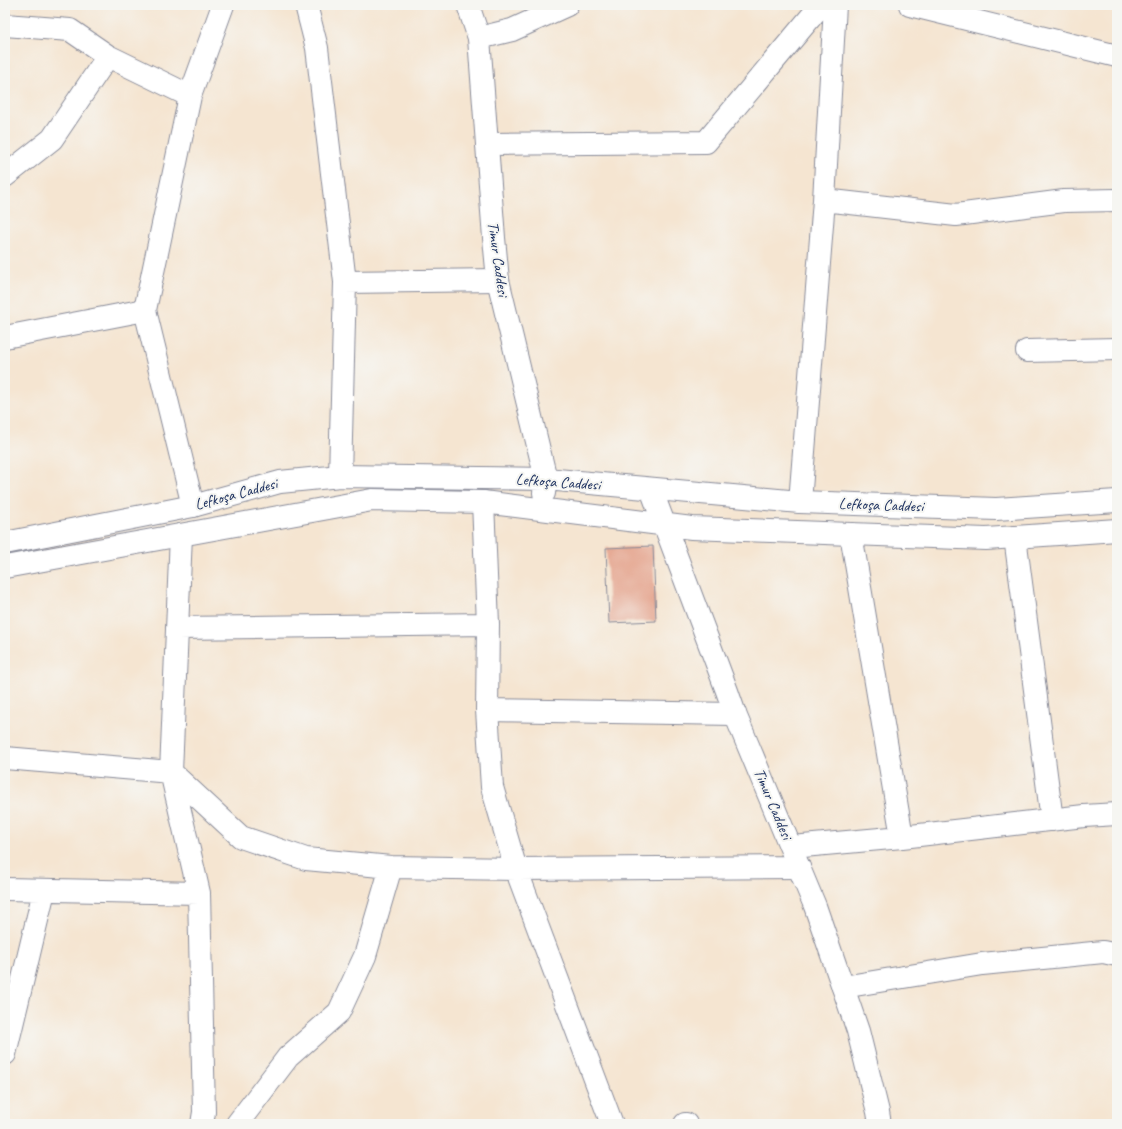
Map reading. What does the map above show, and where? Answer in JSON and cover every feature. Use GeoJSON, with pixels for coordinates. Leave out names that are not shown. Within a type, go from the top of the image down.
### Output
{"type":"FeatureCollection","features":[{"type":"Feature","properties":{"kind":"street"},"geometry":{"type":"LineString","coordinates":[[193,506],[145,310],[190,96],[223,5]]}},
{"type":"Feature","properties":{"kind":"street"},"geometry":{"type":"LineString","coordinates":[[306,5],[317,48],[345,282],[340,476]]}},
{"type":"Feature","properties":{"kind":"street","name":"Timur Caddesi"},"geometry":{"type":"LineString","coordinates":[[468,5],[479,38],[498,280],[546,479],[542,510]]}},
{"type":"Feature","properties":{"kind":"street"},"geometry":{"type":"LineString","coordinates":[[479,38],[512,30],[567,5]]}},
{"type":"Feature","properties":{"kind":"street"},"geometry":{"type":"LineString","coordinates":[[487,144],[706,142],[821,5]]}},
{"type":"Feature","properties":{"kind":"street"},"geometry":{"type":"LineString","coordinates":[[800,502],[824,200],[835,5]]}},
{"type":"Feature","properties":{"kind":"street"},"geometry":{"type":"LineString","coordinates":[[910,5],[1117,56]]}},
{"type":"Feature","properties":{"kind":"street"},"geometry":{"type":"LineString","coordinates":[[5,25],[70,30],[108,56],[190,96]]}},
{"type":"Feature","properties":{"kind":"street"},"geometry":{"type":"LineString","coordinates":[[5,176],[52,140],[108,56]]}},
{"type":"Feature","properties":{"kind":"street"},"geometry":{"type":"LineString","coordinates":[[824,200],[956,215],[1064,201],[1117,200]]}},
{"type":"Feature","properties":{"kind":"street"},"geometry":{"type":"LineString","coordinates":[[345,282],[498,280]]}},
{"type":"Feature","properties":{"kind":"street"},"geometry":{"type":"LineString","coordinates":[[5,337],[145,310]]}},
{"type":"Feature","properties":{"kind":"street"},"geometry":{"type":"LineString","coordinates":[[1027,351],[1117,350]]}},
{"type":"Feature","properties":{"kind":"street","name":"Lefkoşa Caddesi"},"geometry":{"type":"LineString","coordinates":[[5,543],[193,506],[280,482],[340,476],[546,479],[800,502],[996,509],[1117,502]]}},
{"type":"Feature","properties":{"kind":"street","name":"Timur Caddesi"},"geometry":{"type":"LineString","coordinates":[[651,489],[735,714],[792,847],[815,906],[858,1031],[880,1124]]}},
{"type":"Feature","properties":{"kind":"street"},"geometry":{"type":"LineString","coordinates":[[5,567],[372,500],[483,502],[692,528],[986,539],[1117,530]]}},
{"type":"Feature","properties":{"kind":"street"},"geometry":{"type":"LineString","coordinates":[[483,502],[488,624],[487,710],[492,787],[516,869],[612,1124]]}},
{"type":"Feature","properties":{"kind":"street"},"geometry":{"type":"LineString","coordinates":[[851,534],[902,837]]}},
{"type":"Feature","properties":{"kind":"street"},"geometry":{"type":"LineString","coordinates":[[181,535],[171,772],[199,893],[204,1112],[202,1124]]}},
{"type":"Feature","properties":{"kind":"street"},"geometry":{"type":"LineString","coordinates":[[1015,537],[1052,820]]}},
{"type":"Feature","properties":{"kind":"street"},"geometry":{"type":"LineString","coordinates":[[177,628],[488,624]]}},
{"type":"Feature","properties":{"kind":"street"},"geometry":{"type":"LineString","coordinates":[[487,710],[735,714]]}},
{"type":"Feature","properties":{"kind":"street"},"geometry":{"type":"LineString","coordinates":[[5,758],[171,772],[241,837],[306,859],[391,867],[516,869],[799,867]]}},
{"type":"Feature","properties":{"kind":"street"},"geometry":{"type":"LineString","coordinates":[[792,847],[1117,814]]}},
{"type":"Feature","properties":{"kind":"street"},"geometry":{"type":"LineString","coordinates":[[237,1124],[288,1057],[340,1012],[365,956],[391,867]]}},
{"type":"Feature","properties":{"kind":"street"},"geometry":{"type":"LineString","coordinates":[[5,889],[199,893]]}},
{"type":"Feature","properties":{"kind":"street"},"geometry":{"type":"LineString","coordinates":[[5,1054],[44,891]]}},
{"type":"Feature","properties":{"kind":"street"},"geometry":{"type":"LineString","coordinates":[[843,987],[982,964],[1103,952],[1117,955]]}},
{"type":"Feature","properties":{"kind":"building"},"geometry":{"type":"Polygon","coordinates":[[[653,546],[656,621],[609,623],[606,548],[653,546]]]}}]}
